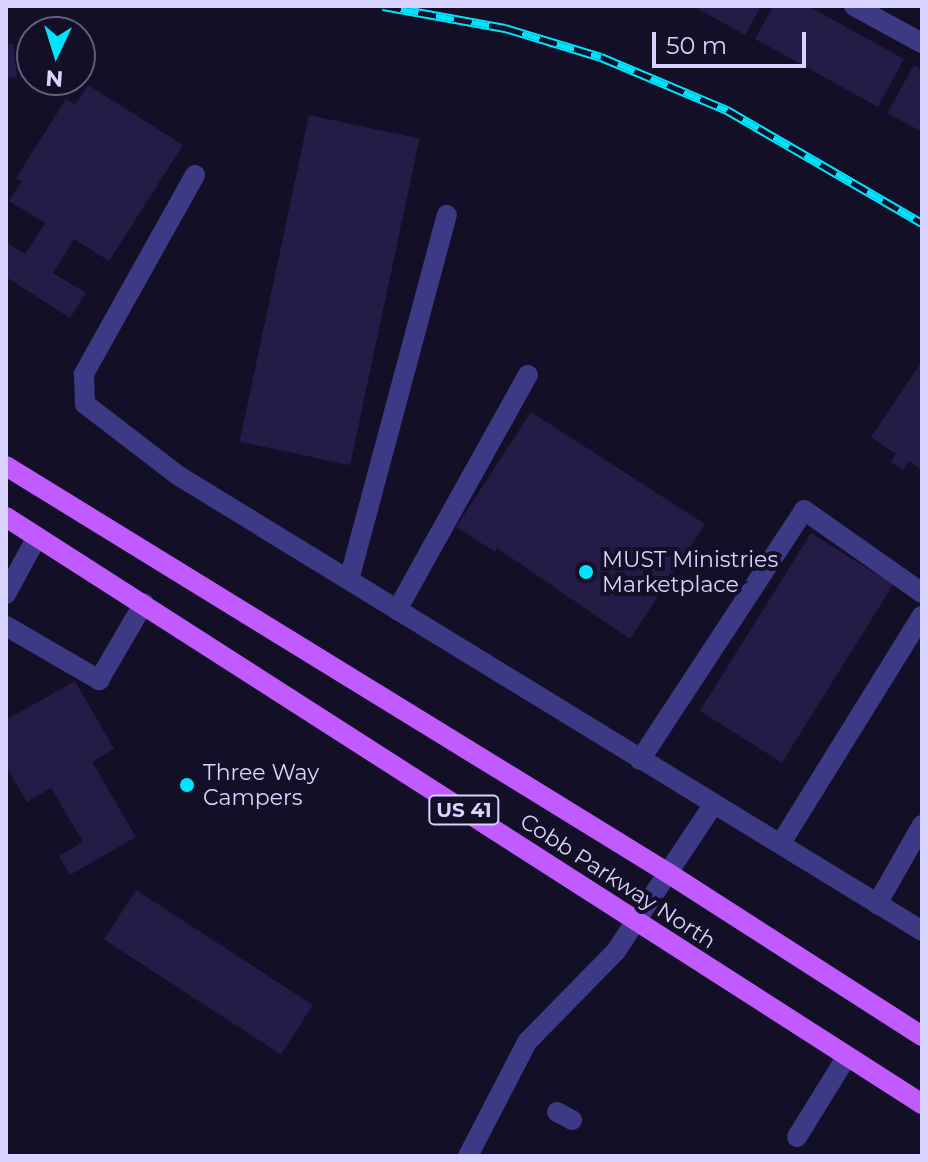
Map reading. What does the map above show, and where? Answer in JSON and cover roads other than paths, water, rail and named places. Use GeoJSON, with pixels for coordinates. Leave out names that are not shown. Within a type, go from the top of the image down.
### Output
{"type":"FeatureCollection","features":[{"type":"Feature","properties":{"kind":"main road","name":"Cobb Parkway North"},"geometry":{"type":"LineString","coordinates":[[6,466],[668,873],[922,1036]]}},
{"type":"Feature","properties":{"kind":"main road","name":"Cobb Parkway North"},"geometry":{"type":"LineString","coordinates":[[6,517],[922,1104]]}},
{"type":"Feature","properties":{"kind":"street"},"geometry":{"type":"LineString","coordinates":[[854,6],[921,40]]}},
{"type":"Feature","properties":{"kind":"street"},"geometry":{"type":"LineString","coordinates":[[195,175],[84,374],[85,404],[179,476],[922,931]]}},
{"type":"Feature","properties":{"kind":"street"},"geometry":{"type":"LineString","coordinates":[[349,580],[447,215]]}},
{"type":"Feature","properties":{"kind":"street"},"geometry":{"type":"LineString","coordinates":[[397,610],[528,375]]}},
{"type":"Feature","properties":{"kind":"street"},"geometry":{"type":"LineString","coordinates":[[640,760],[804,510],[922,593]]}},
{"type":"Feature","properties":{"kind":"street"},"geometry":{"type":"LineString","coordinates":[[6,594],[37,537]]}},
{"type":"Feature","properties":{"kind":"street"},"geometry":{"type":"LineString","coordinates":[[6,626],[99,680],[144,603]]}},
{"type":"Feature","properties":{"kind":"street"},"geometry":{"type":"LineString","coordinates":[[781,843],[922,616]]}},
{"type":"Feature","properties":{"kind":"street"},"geometry":{"type":"LineString","coordinates":[[471,1155],[527,1042],[601,969],[713,805]]}},
{"type":"Feature","properties":{"kind":"street"},"geometry":{"type":"LineString","coordinates":[[877,904],[922,825]]}},
{"type":"Feature","properties":{"kind":"street"},"geometry":{"type":"LineString","coordinates":[[797,1137],[847,1056]]}},
{"type":"Feature","properties":{"kind":"railway"},"geometry":{"type":"LineString","coordinates":[[383,6],[505,28],[601,57],[727,110],[922,223]]}},
{"type":"Feature","properties":{"kind":"place","name":"MUST Ministries Marketplace"},"geometry":{"type":"Point","coordinates":[586,572]}},
{"type":"Feature","properties":{"kind":"place","name":"Three Way Campers"},"geometry":{"type":"Point","coordinates":[187,785]}}]}
